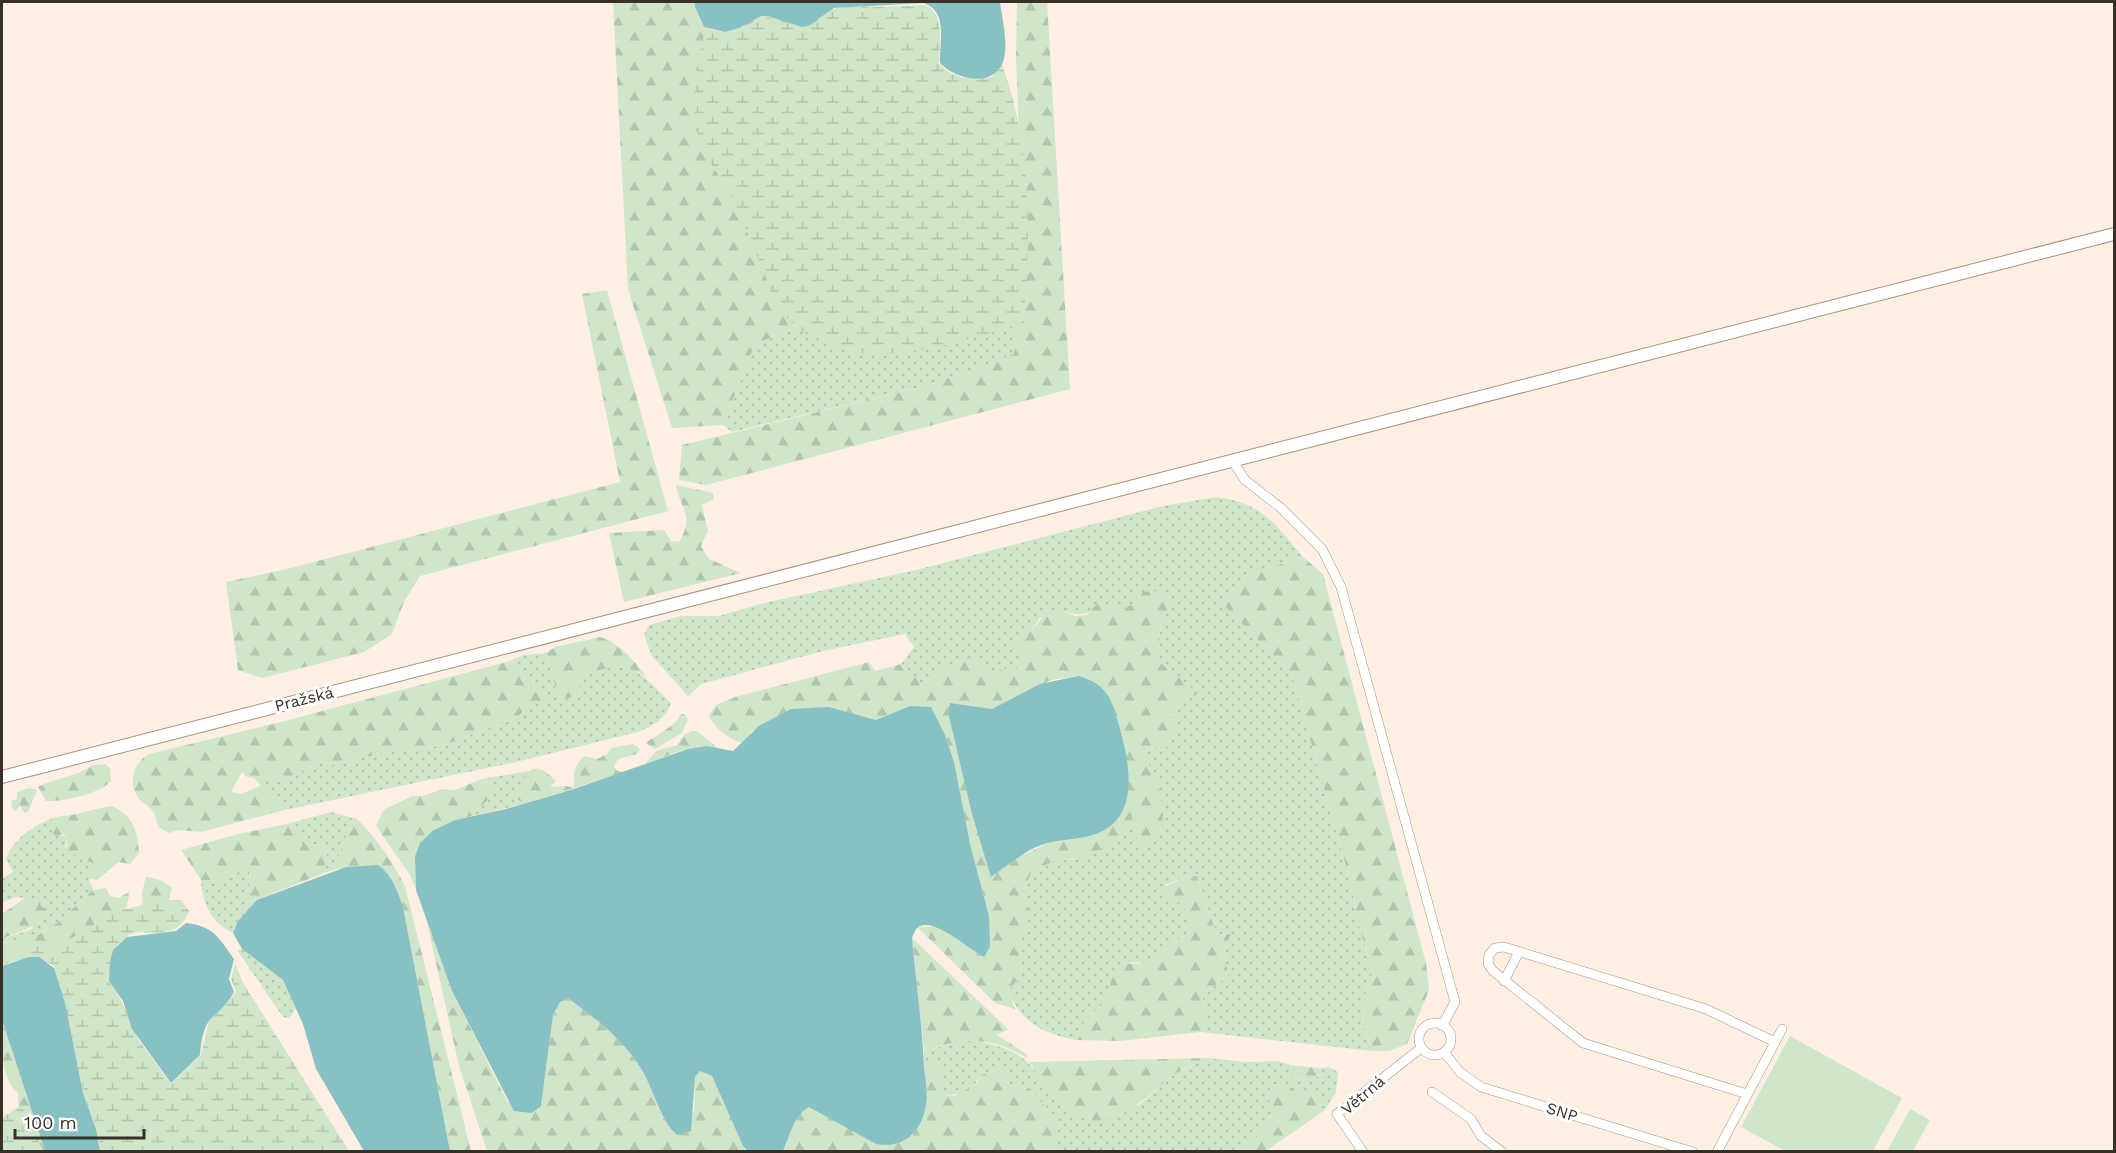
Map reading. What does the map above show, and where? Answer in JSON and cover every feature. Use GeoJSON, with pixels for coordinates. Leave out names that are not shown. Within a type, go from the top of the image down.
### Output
{"type":"FeatureCollection","features":[{"type":"Feature","properties":{"kind":"main road","name":"Pražská"},"geometry":{"type":"LineString","coordinates":[[2,777],[2115,234]]}},
{"type":"Feature","properties":{"kind":"street"},"geometry":{"type":"LineString","coordinates":[[1232,460],[1245,480],[1281,508],[1322,549],[1341,587],[1455,1002],[1442,1026]]}},
{"type":"Feature","properties":{"kind":"street"},"geometry":{"type":"LineString","coordinates":[[1747,1094],[1583,1042],[1504,981],[1490,968],[1489,955],[1500,947],[1519,952],[1706,1009],[1775,1042]]}},
{"type":"Feature","properties":{"kind":"street"},"geometry":{"type":"LineString","coordinates":[[1504,981],[1519,952]]}},
{"type":"Feature","properties":{"kind":"street"},"geometry":{"type":"LineString","coordinates":[[1429,1024],[1442,1026],[1450,1035],[1450,1041],[1444,1052],[1432,1055],[1421,1048],[1419,1041],[1422,1029],[1429,1024]]}},
{"type":"Feature","properties":{"kind":"street"},"geometry":{"type":"LineString","coordinates":[[1717,1152],[1782,1029]]}},
{"type":"Feature","properties":{"kind":"street","name":"Větrná"},"geometry":{"type":"LineString","coordinates":[[1363,1152],[1337,1114],[1421,1048]]}},
{"type":"Feature","properties":{"kind":"street","name":"SNP"},"geometry":{"type":"LineString","coordinates":[[1444,1052],[1460,1072],[1481,1087],[1693,1152]]}},
{"type":"Feature","properties":{"kind":"street"},"geometry":{"type":"LineString","coordinates":[[1432,1092],[1471,1119],[1481,1136],[1503,1152]]}},
{"type":"Feature","properties":{"kind":"green space"},"geometry":{"type":"Polygon","coordinates":[[[613,2],[695,2],[704,27],[715,31],[732,30],[751,19],[767,16],[808,26],[835,9],[853,6],[884,7],[918,282],[755,344],[723,425],[672,428],[628,289],[613,2]]]}},
{"type":"Feature","properties":{"kind":"green space"},"geometry":{"type":"Polygon","coordinates":[[[1017,2],[1047,2],[1070,389],[706,485],[679,480],[682,445],[933,384],[1014,354],[1024,263],[1016,57],[1017,2]]]}},
{"type":"Feature","properties":{"kind":"green space"},"geometry":{"type":"Polygon","coordinates":[[[924,5],[936,15],[940,30],[939,64],[945,69],[964,78],[985,78],[992,77],[1002,64],[1019,129],[1027,192],[1024,323],[928,348],[895,353],[862,353],[831,346],[803,332],[779,308],[732,197],[710,163],[700,142],[694,111],[696,77],[705,29],[725,33],[768,17],[802,28],[809,27],[834,9],[924,5]]]}},
{"type":"Feature","properties":{"kind":"green space"},"geometry":{"type":"Polygon","coordinates":[[[1024,263],[1014,355],[933,384],[732,432],[723,425],[755,344],[917,282],[1024,263]]]}},
{"type":"Feature","properties":{"kind":"green space"},"geometry":{"type":"Polygon","coordinates":[[[607,290],[668,511],[420,576],[404,602],[392,634],[364,652],[262,678],[238,670],[226,582],[287,569],[620,482],[582,294],[607,290]]]}},
{"type":"Feature","properties":{"kind":"green space"},"geometry":{"type":"Polygon","coordinates":[[[676,485],[713,493],[714,499],[702,505],[708,531],[701,546],[709,559],[741,573],[624,602],[609,533],[664,530],[671,541],[679,542],[684,533],[686,518],[676,485]]]}},
{"type":"Feature","properties":{"kind":"green space"},"geometry":{"type":"Polygon","coordinates":[[[1216,497],[1245,504],[1257,510],[1276,525],[1303,557],[1247,575],[1222,602],[1292,675],[1373,971],[1365,995],[1362,1022],[1372,1051],[1201,1032],[1207,1016],[1202,997],[1228,975],[1224,951],[1231,934],[1217,935],[1197,876],[1184,877],[1165,885],[1188,913],[1191,930],[1148,963],[1130,962],[1111,981],[1106,1001],[1086,1019],[1075,1040],[1042,1030],[1019,1010],[1008,990],[1022,976],[1021,942],[1030,914],[1023,891],[1032,871],[1053,861],[1074,859],[1136,810],[1145,850],[1162,824],[1141,752],[1156,747],[1174,733],[1173,712],[1183,699],[1198,694],[1157,660],[1161,623],[1170,603],[1136,602],[1122,610],[1104,607],[1080,614],[1061,610],[1040,618],[1031,630],[1013,640],[1026,657],[1021,666],[1014,671],[1005,669],[987,673],[950,664],[923,685],[901,664],[914,647],[905,634],[823,651],[701,684],[688,696],[652,656],[644,635],[649,625],[680,616],[719,616],[760,604],[916,570],[1163,506],[1216,497]]]}},
{"type":"Feature","properties":{"kind":"green space"},"geometry":{"type":"Polygon","coordinates":[[[1303,557],[1323,574],[1426,963],[1429,990],[1407,1044],[1389,1051],[1372,1051],[1362,1022],[1365,995],[1373,971],[1292,675],[1221,602],[1247,575],[1303,557]]]}},
{"type":"Feature","properties":{"kind":"green space"},"geometry":{"type":"Polygon","coordinates":[[[1156,591],[1170,603],[1161,623],[1157,660],[1199,694],[1183,699],[1173,712],[1174,733],[1170,747],[1156,747],[1141,752],[1150,766],[1161,795],[1163,815],[1161,826],[1145,850],[1134,833],[1136,811],[1120,835],[1091,856],[1054,861],[1032,871],[1023,891],[1030,914],[1021,942],[1022,976],[1008,990],[1015,1009],[995,1003],[917,927],[938,926],[984,957],[989,916],[970,844],[910,706],[876,720],[829,707],[752,731],[744,743],[724,733],[709,716],[716,705],[735,697],[869,662],[875,671],[901,664],[923,685],[950,664],[974,659],[987,673],[1005,669],[1014,671],[1021,666],[1026,657],[1018,651],[1012,640],[1031,630],[1047,613],[1061,610],[1075,616],[1087,615],[1098,603],[1122,610],[1136,602],[1137,592],[1156,591]],[[1078,676],[1051,680],[992,709],[950,703],[948,712],[1024,855],[1045,844],[1094,834],[1078,676]]]}},
{"type":"Feature","properties":{"kind":"green space"},"geometry":{"type":"Polygon","coordinates":[[[600,637],[621,649],[648,678],[630,669],[613,667],[596,671],[577,680],[581,692],[567,699],[558,696],[546,653],[555,647],[600,637]]]}},
{"type":"Feature","properties":{"kind":"green space"},"geometry":{"type":"Polygon","coordinates":[[[546,653],[558,696],[567,699],[581,692],[577,680],[594,672],[619,667],[630,669],[649,681],[671,703],[669,709],[658,721],[638,732],[516,762],[285,810],[282,798],[269,796],[253,777],[283,781],[321,761],[334,765],[394,750],[409,752],[446,744],[517,718],[528,706],[535,688],[529,686],[521,671],[510,661],[523,655],[546,653]]]}},
{"type":"Feature","properties":{"kind":"green space"},"geometry":{"type":"Polygon","coordinates":[[[510,661],[521,671],[529,686],[543,692],[544,701],[528,706],[517,718],[446,744],[409,752],[394,750],[334,765],[321,761],[283,781],[247,777],[242,772],[231,792],[241,794],[262,785],[269,796],[282,798],[285,810],[201,832],[178,830],[169,833],[158,827],[153,811],[136,794],[134,774],[139,762],[149,754],[281,722],[510,661]]]}},
{"type":"Feature","properties":{"kind":"green space"},"geometry":{"type":"Polygon","coordinates":[[[684,714],[688,719],[682,733],[655,749],[646,743],[670,727],[680,715],[684,714]]]}},
{"type":"Feature","properties":{"kind":"green space"},"geometry":{"type":"Polygon","coordinates":[[[697,731],[720,750],[690,749],[671,754],[643,767],[656,751],[677,745],[684,735],[697,731]]]}},
{"type":"Feature","properties":{"kind":"green space"},"geometry":{"type":"Polygon","coordinates":[[[633,744],[640,749],[637,754],[618,759],[614,766],[617,771],[625,772],[524,804],[515,797],[530,771],[541,769],[548,773],[556,781],[550,787],[574,788],[575,770],[578,762],[585,756],[597,759],[607,754],[611,748],[633,744]]]}},
{"type":"Feature","properties":{"kind":"green space"},"geometry":{"type":"Polygon","coordinates":[[[105,764],[110,768],[111,781],[106,786],[90,793],[71,799],[46,801],[38,787],[81,772],[93,765],[105,764]]]}},
{"type":"Feature","properties":{"kind":"green space"},"geometry":{"type":"Polygon","coordinates":[[[529,771],[515,797],[524,804],[472,816],[491,792],[488,783],[481,779],[529,771]]]}},
{"type":"Feature","properties":{"kind":"green space"},"geometry":{"type":"Polygon","coordinates":[[[481,779],[488,782],[491,787],[491,796],[472,816],[455,820],[432,831],[420,843],[415,856],[416,890],[410,875],[376,826],[383,810],[412,796],[423,796],[443,789],[456,790],[481,779]]]}},
{"type":"Feature","properties":{"kind":"green space"},"geometry":{"type":"Polygon","coordinates":[[[29,788],[37,790],[28,812],[24,813],[20,805],[16,811],[12,808],[11,801],[17,799],[17,792],[29,788]]]}},
{"type":"Feature","properties":{"kind":"green space"},"geometry":{"type":"Polygon","coordinates":[[[112,806],[130,819],[136,831],[139,853],[130,864],[119,862],[97,880],[89,879],[95,864],[67,852],[67,838],[63,834],[55,836],[51,829],[60,816],[112,806]]]}},
{"type":"Feature","properties":{"kind":"green space"},"geometry":{"type":"Polygon","coordinates":[[[331,812],[357,819],[352,819],[334,870],[324,873],[327,853],[321,844],[301,844],[296,830],[287,824],[331,812]]]}},
{"type":"Feature","properties":{"kind":"green space"},"geometry":{"type":"Polygon","coordinates":[[[60,816],[51,829],[67,838],[65,847],[96,864],[89,879],[93,890],[57,923],[37,935],[28,935],[2,945],[2,939],[32,929],[36,900],[17,897],[2,902],[2,879],[13,872],[6,859],[15,844],[28,831],[60,816]]]}},
{"type":"Feature","properties":{"kind":"green space"},"geometry":{"type":"Polygon","coordinates":[[[352,819],[357,819],[378,842],[405,886],[471,1151],[450,1151],[403,907],[394,883],[346,867],[334,870],[352,819]]]}},
{"type":"Feature","properties":{"kind":"green space"},"geometry":{"type":"Polygon","coordinates":[[[287,824],[296,830],[301,844],[321,844],[327,853],[324,873],[257,900],[244,896],[250,884],[249,871],[218,881],[201,880],[181,850],[238,834],[287,824]]]}},
{"type":"Feature","properties":{"kind":"green space"},"geometry":{"type":"Polygon","coordinates":[[[249,871],[250,884],[244,896],[257,900],[238,921],[233,933],[214,918],[203,896],[201,880],[218,881],[249,871]]]}},
{"type":"Feature","properties":{"kind":"green space"},"geometry":{"type":"Polygon","coordinates":[[[146,876],[162,881],[172,888],[166,912],[165,933],[144,933],[142,893],[146,876]]]}},
{"type":"Feature","properties":{"kind":"green space"},"geometry":{"type":"Polygon","coordinates":[[[1197,876],[1217,935],[1231,934],[1224,951],[1228,975],[1202,997],[1207,1016],[1201,1032],[1120,1041],[1075,1040],[1086,1019],[1106,1001],[1111,981],[1121,964],[1148,963],[1191,930],[1188,915],[1181,905],[1158,890],[1184,877],[1197,876]]]}},
{"type":"Feature","properties":{"kind":"green space"},"geometry":{"type":"Polygon","coordinates":[[[106,888],[110,896],[119,898],[130,891],[124,919],[132,925],[127,937],[113,950],[109,981],[125,1008],[146,1057],[118,1151],[100,1151],[96,1129],[83,1093],[65,1003],[54,968],[60,960],[51,949],[43,959],[13,961],[2,966],[2,945],[28,935],[38,935],[57,923],[93,890],[106,888]]]}},
{"type":"Feature","properties":{"kind":"green space"},"geometry":{"type":"Polygon","coordinates":[[[26,897],[36,900],[45,910],[41,917],[32,926],[2,939],[2,914],[26,897]]]}},
{"type":"Feature","properties":{"kind":"green space"},"geometry":{"type":"Polygon","coordinates":[[[181,900],[189,911],[177,928],[162,932],[135,933],[124,937],[112,949],[108,981],[122,1002],[131,1030],[171,1084],[201,1055],[209,1021],[236,992],[231,979],[235,963],[243,983],[349,1151],[101,1151],[97,1128],[84,1093],[55,967],[35,957],[24,957],[2,964],[2,960],[28,945],[63,943],[115,912],[158,901],[181,900]]]}},
{"type":"Feature","properties":{"kind":"green space"},"geometry":{"type":"Polygon","coordinates":[[[426,918],[452,991],[507,1101],[541,1106],[553,1015],[560,1001],[568,998],[618,1039],[635,1059],[662,1114],[677,1135],[694,1111],[695,1077],[700,1071],[712,1076],[743,1146],[748,1151],[487,1151],[459,1066],[426,918]]]}},
{"type":"Feature","properties":{"kind":"green space"},"geometry":{"type":"Polygon","coordinates":[[[912,938],[1008,1029],[997,1035],[1028,1055],[1026,1058],[1009,1049],[980,1041],[960,1041],[924,1052],[912,938]]]}},
{"type":"Feature","properties":{"kind":"green space"},"geometry":{"type":"Polygon","coordinates":[[[242,949],[283,980],[296,1009],[289,1018],[283,1017],[237,950],[242,949]]]}},
{"type":"Feature","properties":{"kind":"green space"},"geometry":{"type":"Polygon","coordinates":[[[2,1020],[45,1151],[30,1151],[20,1122],[18,1093],[8,1079],[3,1060],[2,1020]]]}},
{"type":"Feature","properties":{"kind":"green space"},"geometry":{"type":"Polygon","coordinates":[[[1790,1036],[1902,1098],[1873,1151],[1785,1151],[1741,1127],[1790,1036]]]}},
{"type":"Feature","properties":{"kind":"green space"},"geometry":{"type":"Polygon","coordinates":[[[971,1040],[991,1044],[1017,1054],[1033,1069],[1062,1106],[1139,1105],[1177,1072],[1209,1058],[1245,1062],[1277,1061],[1291,1065],[1289,1075],[1302,1080],[1310,1080],[1322,1074],[1320,1068],[1329,1067],[1338,1072],[1336,1092],[1325,1110],[1317,1107],[1320,1095],[1308,1092],[1289,1097],[1274,1110],[1267,1127],[1260,1136],[1244,1146],[1226,1152],[1056,1151],[1051,1127],[1064,1121],[1051,1113],[1030,1089],[1017,1088],[1005,1081],[1004,1067],[979,1076],[977,1082],[969,1090],[941,1094],[941,1065],[936,1062],[924,1062],[924,1052],[954,1042],[971,1040]]]}},
{"type":"Feature","properties":{"kind":"green space"},"geometry":{"type":"Polygon","coordinates":[[[1209,1058],[1179,1072],[1123,1114],[1094,1121],[1079,1117],[1063,1107],[1029,1062],[1209,1058]]]}},
{"type":"Feature","properties":{"kind":"green space"},"geometry":{"type":"Polygon","coordinates":[[[924,1062],[936,1062],[941,1065],[941,1094],[954,1096],[977,1084],[979,1076],[1004,1067],[1007,1072],[1006,1082],[1017,1088],[1030,1089],[1051,1113],[1064,1121],[1052,1127],[1056,1136],[1056,1151],[783,1152],[796,1121],[809,1107],[912,1136],[926,1104],[924,1062]]]}},
{"type":"Feature","properties":{"kind":"green space"},"geometry":{"type":"Polygon","coordinates":[[[1291,1065],[1320,1068],[1322,1073],[1310,1079],[1298,1079],[1289,1075],[1291,1065]]]}},
{"type":"Feature","properties":{"kind":"green space"},"geometry":{"type":"Polygon","coordinates":[[[1271,1084],[1287,1084],[1297,1093],[1310,1090],[1320,1095],[1318,1107],[1325,1110],[1266,1151],[1226,1151],[1244,1146],[1262,1131],[1275,1108],[1267,1098],[1271,1084]]]}},
{"type":"Feature","properties":{"kind":"green space"},"geometry":{"type":"Polygon","coordinates":[[[18,1107],[24,1110],[43,1151],[2,1151],[2,1118],[18,1107]]]}},
{"type":"Feature","properties":{"kind":"green space"},"geometry":{"type":"Polygon","coordinates":[[[1910,1109],[1930,1120],[1913,1151],[1887,1151],[1910,1109]]]}},
{"type":"Feature","properties":{"kind":"water"},"geometry":{"type":"Polygon","coordinates":[[[695,2],[1000,2],[1005,55],[998,70],[991,76],[973,79],[947,69],[940,63],[940,21],[932,8],[924,3],[834,8],[808,26],[802,27],[768,16],[761,16],[739,28],[725,32],[704,27],[695,2]]]}},
{"type":"Feature","properties":{"kind":"water"},"geometry":{"type":"Polygon","coordinates":[[[1078,676],[1097,684],[1108,695],[1111,702],[1127,758],[1126,803],[1120,816],[1110,826],[1096,834],[1041,845],[1021,855],[991,877],[972,814],[948,712],[950,703],[992,709],[1040,684],[1078,676]]]}},
{"type":"Feature","properties":{"kind":"water"},"geometry":{"type":"Polygon","coordinates":[[[910,706],[931,707],[945,735],[954,762],[970,844],[989,916],[990,946],[984,957],[935,927],[920,926],[914,933],[912,938],[927,1095],[924,1114],[916,1130],[903,1141],[895,1144],[876,1144],[809,1107],[796,1120],[783,1151],[748,1151],[743,1146],[712,1076],[700,1071],[695,1077],[691,1131],[677,1135],[662,1114],[635,1059],[618,1039],[568,998],[560,1002],[553,1015],[541,1106],[532,1113],[514,1111],[452,991],[416,890],[415,856],[420,843],[432,831],[455,820],[506,809],[574,789],[688,749],[707,746],[733,751],[759,726],[791,709],[829,707],[876,720],[910,706]]]}},
{"type":"Feature","properties":{"kind":"water"},"geometry":{"type":"Polygon","coordinates":[[[378,865],[391,879],[403,907],[450,1151],[364,1151],[316,1069],[303,1024],[283,980],[242,949],[233,933],[238,921],[257,900],[346,867],[378,865]]]}},
{"type":"Feature","properties":{"kind":"water"},"geometry":{"type":"Polygon","coordinates":[[[186,923],[210,930],[220,939],[234,959],[229,979],[234,992],[204,1030],[200,1055],[171,1083],[132,1029],[123,1001],[109,981],[110,962],[113,950],[127,937],[176,931],[186,923]]]}},
{"type":"Feature","properties":{"kind":"water"},"geometry":{"type":"Polygon","coordinates":[[[29,957],[39,957],[54,968],[65,1003],[83,1093],[96,1129],[100,1151],[45,1151],[2,1020],[2,966],[29,957]]]}}]}
